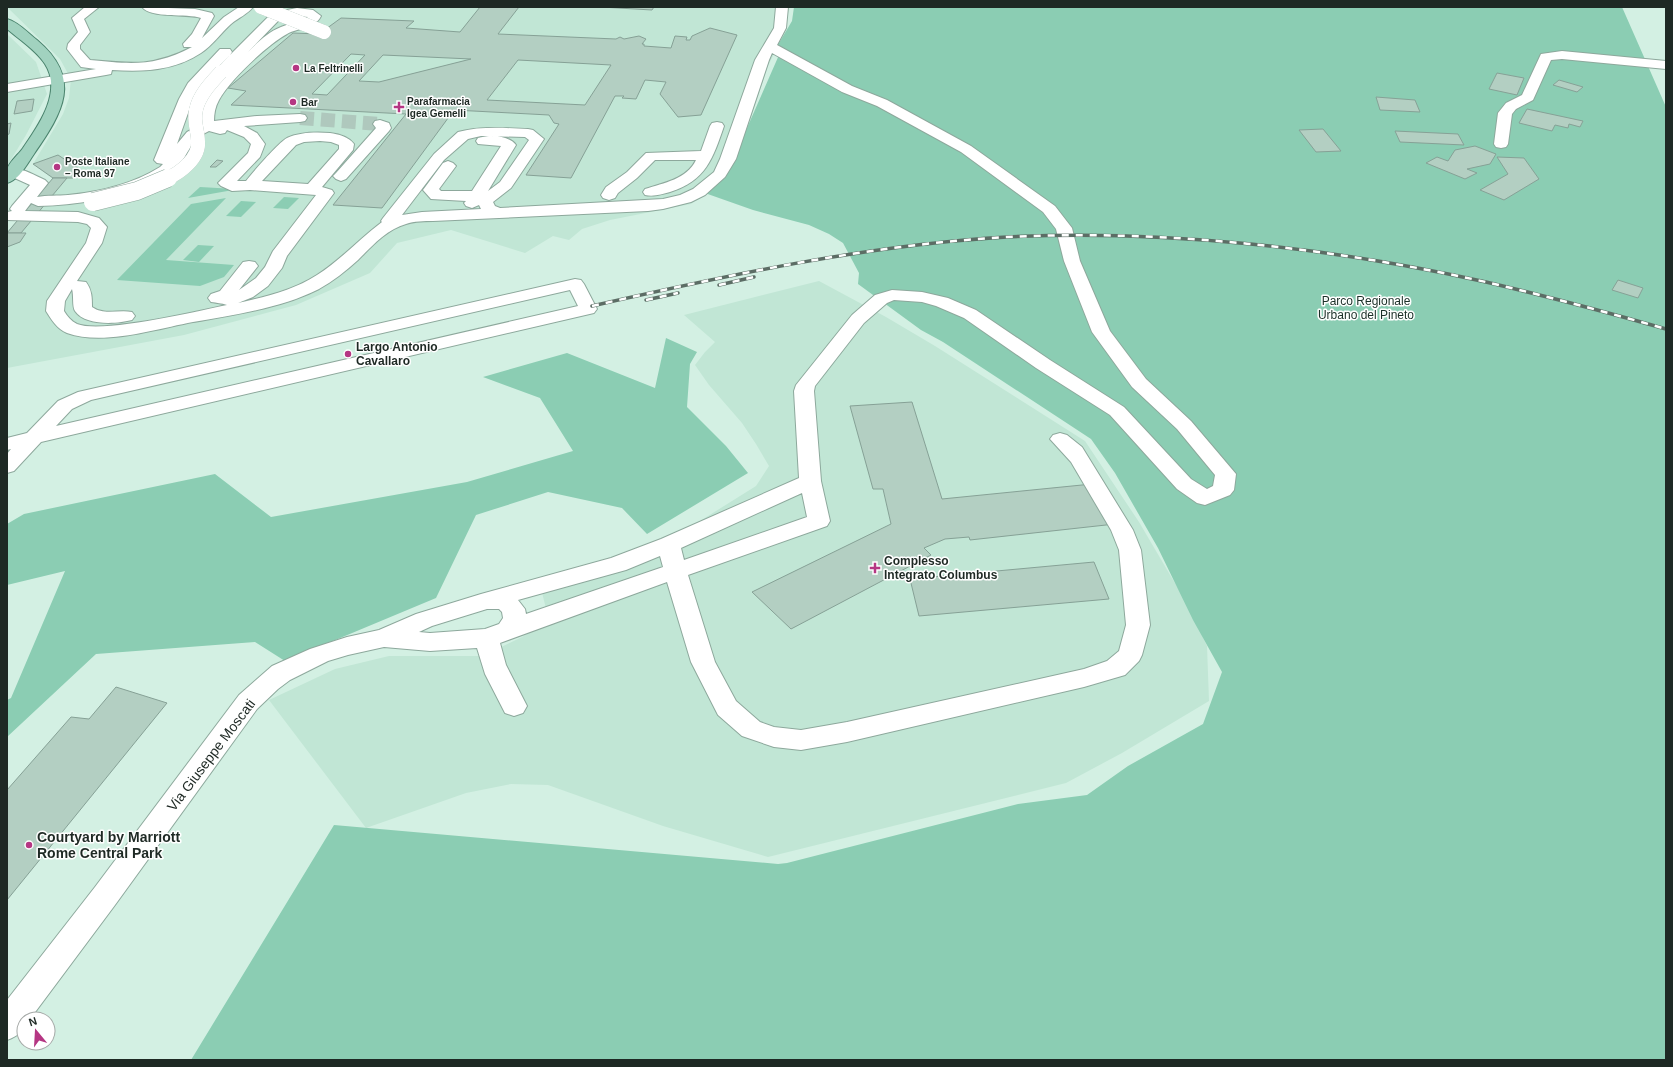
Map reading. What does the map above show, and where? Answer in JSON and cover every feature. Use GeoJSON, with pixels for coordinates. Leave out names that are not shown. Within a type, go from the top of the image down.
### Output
{"type":"FeatureCollection","features":[{"type":"Feature","properties":{"kind":"main road"},"geometry":{"type":"LineString","coordinates":[[7,23],[44,56],[55,70],[58,80],[57,97],[50,114],[35,140],[10,175]]}},
{"type":"Feature","properties":{"kind":"street"},"geometry":{"type":"LineString","coordinates":[[93,7],[78,18],[84,32],[74,44],[73,49],[86,64],[132,66],[137,68],[169,62],[192,54],[228,20],[247,7]]}},
{"type":"Feature","properties":{"kind":"street"},"geometry":{"type":"LineString","coordinates":[[148,7],[203,14],[208,16],[197,36],[169,62]]}},
{"type":"Feature","properties":{"kind":"street"},"geometry":{"type":"LineString","coordinates":[[261,7],[324,32]]}},
{"type":"Feature","properties":{"kind":"street"},"geometry":{"type":"LineString","coordinates":[[18,209],[84,192],[110,188],[130,182],[156,168],[166,153],[186,99],[195,83],[262,17],[280,7]]}},
{"type":"Feature","properties":{"kind":"street"},"geometry":{"type":"LineString","coordinates":[[478,203],[509,145],[504,142],[483,141],[471,142],[462,146],[432,190],[437,196],[478,203],[498,213],[648,206],[685,199],[699,192],[720,174],[728,159],[766,54],[780,28],[782,7]]}},
{"type":"Feature","properties":{"kind":"street"},"geometry":{"type":"LineString","coordinates":[[64,209],[124,195],[148,187],[167,178],[188,164],[195,154],[199,143],[194,118],[197,104],[204,91],[220,72],[276,16],[297,12],[309,13],[315,16],[309,23],[301,27],[285,30],[266,42],[213,98],[208,110],[214,125],[241,138],[243,147],[228,165]]}},
{"type":"Feature","properties":{"kind":"street"},"geometry":{"type":"LineString","coordinates":[[514,706],[496,672],[490,653],[497,634],[819,521],[810,481],[804,391],[806,384],[858,319],[881,299],[892,295],[922,296],[970,314],[1043,364],[1117,411],[1184,484],[1205,498],[1223,490],[1226,474],[1184,425],[1139,383],[1101,332],[1072,261],[1064,228],[1048,209],[966,149],[928,126],[882,103],[847,89],[796,62],[775,58],[766,54]]}},
{"type":"Feature","properties":{"kind":"street"},"geometry":{"type":"LineString","coordinates":[[1501,144],[1505,113],[1511,106],[1528,97],[1546,57],[1562,55],[1666,65]]}},
{"type":"Feature","properties":{"kind":"street"},"geometry":{"type":"LineString","coordinates":[[7,88],[132,66]]}},
{"type":"Feature","properties":{"kind":"street"},"geometry":{"type":"LineString","coordinates":[[64,209],[119,191],[152,178],[169,167],[190,138],[199,130],[214,125],[257,120],[300,118]]}},
{"type":"Feature","properties":{"kind":"street"},"geometry":{"type":"LineString","coordinates":[[214,125],[234,127],[254,136],[258,144],[254,154],[226,183],[232,186],[250,185],[319,191],[384,128],[384,126],[380,124]]}},
{"type":"Feature","properties":{"kind":"street"},"geometry":{"type":"LineString","coordinates":[[18,209],[64,209],[101,214],[108,217],[113,223],[114,229],[108,242],[71,302],[71,314],[96,326],[114,325],[219,304],[282,288],[313,275],[375,226],[397,220],[497,199],[650,193],[675,186],[695,174],[707,155],[717,126]]}},
{"type":"Feature","properties":{"kind":"street"},"geometry":{"type":"LineString","coordinates":[[64,209],[90,219],[99,227],[94,243],[56,301],[55,311],[62,322],[73,329],[90,332],[155,324],[221,311],[293,294],[331,276],[397,220],[439,157],[463,135],[481,132],[528,133],[537,139],[506,185],[478,203]]}},
{"type":"Feature","properties":{"kind":"street"},"geometry":{"type":"LineString","coordinates":[[219,304],[247,293],[262,282],[273,268],[279,254],[346,150],[347,144],[333,138],[320,137],[302,138],[291,142],[250,185]]}},
{"type":"Feature","properties":{"kind":"street"},"geometry":{"type":"LineString","coordinates":[[609,195],[612,190],[632,175],[652,156],[707,155]]}},
{"type":"Feature","properties":{"kind":"street"},"geometry":{"type":"LineString","coordinates":[[10,175],[40,182],[18,209]]}},
{"type":"Feature","properties":{"kind":"street"},"geometry":{"type":"LineString","coordinates":[[80,286],[83,294],[83,309],[87,313],[97,317],[135,315],[191,304],[226,295],[249,266]]}},
{"type":"Feature","properties":{"kind":"street"},"geometry":{"type":"LineString","coordinates":[[7,444],[36,437],[127,417],[588,309],[575,284],[96,393],[76,399],[65,405],[36,437],[7,466]]}},
{"type":"Feature","properties":{"kind":"street"},"geometry":{"type":"LineString","coordinates":[[955,308],[976,309],[996,316],[1047,356]]}},
{"type":"Feature","properties":{"kind":"street"},"geometry":{"type":"LineString","coordinates":[[669,544],[703,662],[727,708],[751,729],[774,737],[801,740],[847,732],[1084,678],[1116,668],[1130,655],[1138,625],[1130,550],[1122,530],[1075,452],[1060,439]]}},
{"type":"Feature","properties":{"kind":"street"},"geometry":{"type":"LineString","coordinates":[[487,601],[618,564],[669,544],[810,481]]}},
{"type":"Feature","properties":{"kind":"street","name":"Via Giuseppe Moscati"},"geometry":{"type":"LineString","coordinates":[[7,1025],[105,896],[248,702],[281,673],[319,655],[347,646],[384,638],[424,620],[487,601],[505,601],[513,609],[515,620],[497,634],[430,642],[384,638]]}},
{"type":"Feature","properties":{"kind":"shaded area"},"geometry":{"type":"Polygon","coordinates":[[[7,7],[789,7],[785,32],[768,66],[745,136],[723,183],[691,204],[610,220],[582,229],[569,240],[553,236],[525,253],[451,230],[397,243],[370,273],[296,305],[184,335],[7,368],[7,232],[53,179],[33,164],[63,114],[69,98],[71,79],[60,59],[7,7]]]}},
{"type":"Feature","properties":{"kind":"shaded area"},"geometry":{"type":"Polygon","coordinates":[[[7,34],[36,62],[47,94],[26,135],[7,166],[7,34]]]}},
{"type":"Feature","properties":{"kind":"shaded area","name":"Complesso Integrato Columbus"},"geometry":{"type":"Polygon","coordinates":[[[819,281],[886,317],[935,346],[1085,441],[1139,522],[1186,602],[1207,646],[1209,701],[1122,753],[1066,783],[768,857],[663,826],[548,785],[511,784],[466,793],[366,828],[269,700],[335,669],[389,656],[483,656],[522,637],[549,621],[539,580],[627,557],[692,526],[756,486],[769,466],[742,423],[709,385],[695,365],[715,342],[684,315],[819,281]]]}},
{"type":"Feature","properties":{"kind":"green space","name":"Parco Regionale Urbano del Pineto"},"geometry":{"type":"Polygon","coordinates":[[[794,7],[1622,7],[1666,107],[1666,1060],[191,1060],[334,825],[778,864],[787,863],[1018,804],[1087,795],[1128,766],[1203,724],[1222,672],[1193,620],[1158,548],[1115,473],[1091,439],[943,342],[921,330],[858,284],[859,273],[843,243],[829,234],[809,225],[753,210],[702,192],[725,178],[779,55],[776,48],[792,21],[794,7]]]}},
{"type":"Feature","properties":{"kind":"green space"},"geometry":{"type":"Polygon","coordinates":[[[200,187],[235,189],[188,198],[200,187]]]}},
{"type":"Feature","properties":{"kind":"green space"},"geometry":{"type":"Polygon","coordinates":[[[284,197],[299,198],[288,209],[273,208],[284,197]]]}},
{"type":"Feature","properties":{"kind":"green space"},"geometry":{"type":"Polygon","coordinates":[[[226,198],[166,260],[234,265],[224,277],[200,286],[117,280],[191,204],[226,198]]]}},
{"type":"Feature","properties":{"kind":"green space"},"geometry":{"type":"Polygon","coordinates":[[[241,201],[256,202],[241,217],[226,216],[241,201]]]}},
{"type":"Feature","properties":{"kind":"green space"},"geometry":{"type":"Polygon","coordinates":[[[198,245],[214,246],[199,262],[183,260],[198,245]]]}},
{"type":"Feature","properties":{"kind":"green space"},"geometry":{"type":"Polygon","coordinates":[[[666,338],[697,352],[690,364],[687,407],[726,446],[748,473],[647,534],[622,508],[548,492],[476,515],[436,598],[285,661],[255,642],[96,654],[7,737],[7,700],[11,698],[65,571],[7,585],[7,524],[24,514],[215,474],[271,517],[467,482],[573,451],[540,398],[483,377],[567,353],[655,388],[666,338]]]}},
{"type":"Feature","properties":{"kind":"building"},"geometry":{"type":"Polygon","coordinates":[[[480,7],[519,7],[498,34],[616,39],[620,37],[624,39],[639,36],[646,39],[642,44],[644,44],[644,46],[671,48],[675,36],[687,37],[686,40],[690,40],[692,36],[710,28],[737,35],[701,115],[678,117],[660,94],[666,82],[645,80],[636,99],[622,98],[624,96],[615,96],[571,178],[526,175],[559,124],[554,123],[549,115],[454,110],[382,208],[333,205],[406,114],[231,105],[246,91],[228,88],[293,33],[319,34],[341,18],[414,21],[406,28],[460,32],[480,7]],[[351,54],[312,94],[327,95],[365,55],[351,54]],[[383,55],[359,81],[379,82],[471,59],[383,55]],[[518,60],[487,100],[585,105],[611,65],[518,60]]]}},
{"type":"Feature","properties":{"kind":"building"},"geometry":{"type":"Polygon","coordinates":[[[601,7],[654,7],[652,10],[601,7]]]}},
{"type":"Feature","properties":{"kind":"building"},"geometry":{"type":"Polygon","coordinates":[[[1497,73],[1524,78],[1517,95],[1489,89],[1497,73]]]}},
{"type":"Feature","properties":{"kind":"building"},"geometry":{"type":"Polygon","coordinates":[[[1559,80],[1583,87],[1577,92],[1553,85],[1559,80]]]}},
{"type":"Feature","properties":{"kind":"building"},"geometry":{"type":"Polygon","coordinates":[[[1376,97],[1415,100],[1420,112],[1380,110],[1376,97]]]}},
{"type":"Feature","properties":{"kind":"building"},"geometry":{"type":"Polygon","coordinates":[[[34,99],[32,111],[14,114],[17,101],[34,99]]]}},
{"type":"Feature","properties":{"kind":"building"},"geometry":{"type":"Polygon","coordinates":[[[1527,109],[1583,121],[1580,127],[1569,124],[1568,128],[1555,125],[1552,131],[1519,123],[1527,109]]]}},
{"type":"Feature","properties":{"kind":"building"},"geometry":{"type":"Polygon","coordinates":[[[11,123],[9,134],[7,135],[7,124],[11,123]]]}},
{"type":"Feature","properties":{"kind":"building"},"geometry":{"type":"Polygon","coordinates":[[[1323,129],[1341,151],[1316,152],[1299,130],[1323,129]]]}},
{"type":"Feature","properties":{"kind":"building"},"geometry":{"type":"Polygon","coordinates":[[[1395,131],[1458,134],[1464,145],[1400,142],[1395,131]]]}},
{"type":"Feature","properties":{"kind":"building"},"geometry":{"type":"Polygon","coordinates":[[[1475,146],[1496,154],[1490,164],[1467,169],[1477,173],[1465,179],[1426,163],[1437,157],[1448,161],[1455,150],[1475,146]]]}},
{"type":"Feature","properties":{"kind":"building","name":"Poste Italiane – Roma 97"},"geometry":{"type":"Polygon","coordinates":[[[58,155],[81,170],[73,178],[53,178],[33,164],[58,155]]]}},
{"type":"Feature","properties":{"kind":"building"},"geometry":{"type":"Polygon","coordinates":[[[1497,157],[1524,158],[1539,179],[1504,200],[1480,190],[1508,174],[1497,157]]]}},
{"type":"Feature","properties":{"kind":"building"},"geometry":{"type":"Polygon","coordinates":[[[217,160],[223,161],[216,167],[210,167],[217,160]]]}},
{"type":"Feature","properties":{"kind":"building"},"geometry":{"type":"Polygon","coordinates":[[[53,178],[67,178],[21,233],[7,233],[53,178]]]}},
{"type":"Feature","properties":{"kind":"building"},"geometry":{"type":"Polygon","coordinates":[[[7,233],[26,233],[20,242],[7,247],[7,233]]]}},
{"type":"Feature","properties":{"kind":"building"},"geometry":{"type":"Polygon","coordinates":[[[1618,280],[1643,288],[1638,298],[1612,290],[1618,280]]]}},
{"type":"Feature","properties":{"kind":"building"},"geometry":{"type":"Polygon","coordinates":[[[912,402],[942,499],[1092,484],[1115,524],[970,540],[969,537],[945,539],[924,548],[931,555],[791,629],[752,592],[891,524],[883,489],[873,489],[850,406],[912,402]]]}},
{"type":"Feature","properties":{"kind":"building"},"geometry":{"type":"Polygon","coordinates":[[[1094,562],[1109,599],[919,616],[910,579],[1094,562]]]}},
{"type":"Feature","properties":{"kind":"building","name":"Courtyard by Marriott Rome Central Park"},"geometry":{"type":"Polygon","coordinates":[[[116,687],[167,703],[7,900],[7,790],[71,717],[89,719],[116,687]]]}},
{"type":"Feature","properties":{"kind":"tunnel"},"geometry":{"type":"LineString","coordinates":[[300,118],[380,124]]}},
{"type":"Feature","properties":{"kind":"railway"},"geometry":{"type":"LineString","coordinates":[[592,306],[695,283],[798,263],[902,247],[1007,237],[1066,235],[1127,236],[1248,244],[1309,251],[1428,270],[1486,282],[1576,304],[1666,329]]}},
{"type":"Feature","properties":{"kind":"railway"},"geometry":{"type":"LineString","coordinates":[[719,285],[754,277]]}},
{"type":"Feature","properties":{"kind":"railway"},"geometry":{"type":"LineString","coordinates":[[646,300],[678,293]]}},
{"type":"Feature","properties":{"kind":"place","name":"La Feltrinelli"},"geometry":{"type":"Point","coordinates":[296,68]}},
{"type":"Feature","properties":{"kind":"place","name":"Bar"},"geometry":{"type":"Point","coordinates":[293,102]}},
{"type":"Feature","properties":{"kind":"place","name":"Parafarmacia Igea Gemelli"},"geometry":{"type":"Point","coordinates":[399,107]}},
{"type":"Feature","properties":{"kind":"place","name":"Poste Italiane – Roma 97"},"geometry":{"type":"Point","coordinates":[57,167]}},
{"type":"Feature","properties":{"kind":"place","name":"Largo Antonio Cavallaro"},"geometry":{"type":"Point","coordinates":[348,354]}},
{"type":"Feature","properties":{"kind":"place","name":"Complesso Integrato Columbus"},"geometry":{"type":"Point","coordinates":[875,568]}},
{"type":"Feature","properties":{"kind":"place","name":"Courtyard by Marriott Rome Central Park"},"geometry":{"type":"Point","coordinates":[29,845]}}]}
